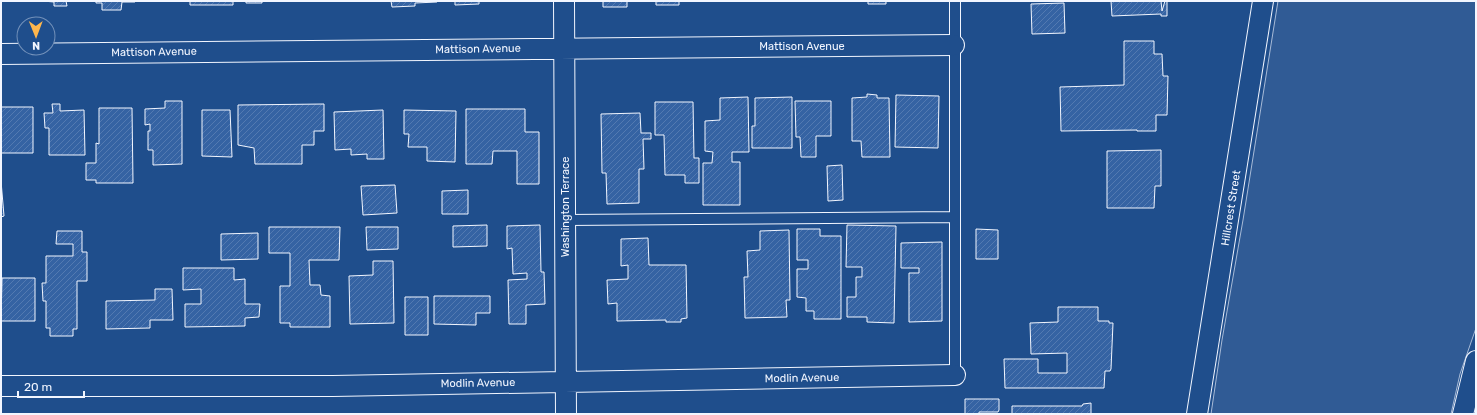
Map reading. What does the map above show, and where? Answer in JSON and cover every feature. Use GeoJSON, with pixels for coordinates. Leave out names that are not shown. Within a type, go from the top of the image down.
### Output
{"type":"FeatureCollection","features":[{"type":"Feature","properties":{"kind":"street","name":"Washington Terrace"},"geometry":{"type":"LineString","coordinates":[[564,1],[566,414]]}},
{"type":"Feature","properties":{"kind":"street","name":"Hillcrest Street"},"geometry":{"type":"LineString","coordinates":[[1197,414],[1263,1]]}},
{"type":"Feature","properties":{"kind":"street","name":"Mattison Avenue"},"geometry":{"type":"LineString","coordinates":[[1,54],[954,45]]}},
{"type":"Feature","properties":{"kind":"street"},"geometry":{"type":"LineString","coordinates":[[1463,414],[1476,361]]}},
{"type":"Feature","properties":{"kind":"street","name":"Modlin Avenue"},"geometry":{"type":"LineString","coordinates":[[1,386],[333,386],[955,375]]}},
{"type":"Feature","properties":{"kind":"lane"},"geometry":{"type":"LineString","coordinates":[[955,1],[955,375]]}},
{"type":"Feature","properties":{"kind":"lane"},"geometry":{"type":"LineString","coordinates":[[566,220],[955,217]]}},
{"type":"Feature","properties":{"kind":"shaded area"},"geometry":{"type":"Polygon","coordinates":[[[1278,1],[1476,1],[1476,328],[1460,374],[1451,414],[1211,414],[1278,1]]]}},
{"type":"Feature","properties":{"kind":"building"},"geometry":{"type":"Polygon","coordinates":[[[43,1],[66,1],[67,6],[54,6],[54,2],[43,1]]]}},
{"type":"Feature","properties":{"kind":"building"},"geometry":{"type":"Polygon","coordinates":[[[96,1],[135,2],[122,2],[121,10],[102,10],[102,3],[96,3],[96,1]]]}},
{"type":"Feature","properties":{"kind":"building"},"geometry":{"type":"Polygon","coordinates":[[[190,1],[233,1],[233,5],[190,5],[190,1]]]}},
{"type":"Feature","properties":{"kind":"building"},"geometry":{"type":"Polygon","coordinates":[[[246,1],[262,1],[262,3],[246,3],[246,1]]]}},
{"type":"Feature","properties":{"kind":"building"},"geometry":{"type":"Polygon","coordinates":[[[391,1],[437,2],[415,3],[415,6],[392,7],[391,1]]]}},
{"type":"Feature","properties":{"kind":"building"},"geometry":{"type":"Polygon","coordinates":[[[455,1],[479,1],[479,4],[455,5],[455,1]]]}},
{"type":"Feature","properties":{"kind":"building"},"geometry":{"type":"Polygon","coordinates":[[[603,1],[627,1],[627,7],[603,7],[603,1]]]}},
{"type":"Feature","properties":{"kind":"building"},"geometry":{"type":"Polygon","coordinates":[[[656,1],[679,1],[679,5],[656,5],[656,1]]]}},
{"type":"Feature","properties":{"kind":"building"},"geometry":{"type":"Polygon","coordinates":[[[868,1],[886,1],[886,4],[868,4],[868,1]]]}},
{"type":"Feature","properties":{"kind":"building"},"geometry":{"type":"Polygon","coordinates":[[[1111,1],[1161,1],[1162,11],[1165,1],[1167,1],[1167,16],[1161,16],[1161,14],[1112,16],[1111,1]]]}},
{"type":"Feature","properties":{"kind":"building"},"geometry":{"type":"Polygon","coordinates":[[[1064,3],[1065,33],[1032,34],[1031,4],[1064,3]]]}},
{"type":"Feature","properties":{"kind":"building"},"geometry":{"type":"Polygon","coordinates":[[[1124,41],[1154,41],[1154,54],[1162,54],[1163,76],[1168,76],[1167,115],[1156,115],[1156,131],[1061,131],[1060,87],[1124,85],[1124,41]]]}},
{"type":"Feature","properties":{"kind":"building"},"geometry":{"type":"Polygon","coordinates":[[[867,94],[877,95],[877,98],[889,98],[890,157],[862,157],[861,141],[852,141],[852,98],[867,97],[867,94]]]}},
{"type":"Feature","properties":{"kind":"building"},"geometry":{"type":"Polygon","coordinates":[[[896,95],[939,96],[938,148],[895,147],[896,95]]]}},
{"type":"Feature","properties":{"kind":"building"},"geometry":{"type":"Polygon","coordinates":[[[748,97],[749,152],[732,152],[732,162],[740,162],[740,205],[703,205],[703,163],[712,163],[713,152],[705,151],[705,121],[720,120],[720,98],[748,97]]]}},
{"type":"Feature","properties":{"kind":"building"},"geometry":{"type":"Polygon","coordinates":[[[792,97],[792,148],[752,148],[752,126],[755,126],[755,98],[792,97]]]}},
{"type":"Feature","properties":{"kind":"building"},"geometry":{"type":"Polygon","coordinates":[[[165,101],[182,101],[182,164],[153,165],[153,150],[148,150],[148,131],[150,131],[150,124],[145,125],[145,109],[165,108],[165,101]]]}},
{"type":"Feature","properties":{"kind":"building"},"geometry":{"type":"Polygon","coordinates":[[[795,101],[831,101],[831,136],[816,136],[816,157],[801,157],[800,137],[796,137],[795,101]]]}},
{"type":"Feature","properties":{"kind":"building"},"geometry":{"type":"Polygon","coordinates":[[[655,102],[693,102],[694,158],[699,158],[699,183],[685,183],[685,175],[665,175],[664,135],[655,135],[655,102]]]}},
{"type":"Feature","properties":{"kind":"building"},"geometry":{"type":"Polygon","coordinates":[[[52,104],[60,104],[60,111],[84,110],[85,155],[49,155],[49,128],[45,128],[44,113],[53,113],[52,104]]]}},
{"type":"Feature","properties":{"kind":"building"},"geometry":{"type":"Polygon","coordinates":[[[324,104],[324,131],[314,131],[314,145],[302,145],[302,164],[255,164],[254,148],[238,145],[238,105],[324,104]]]}},
{"type":"Feature","properties":{"kind":"building"},"geometry":{"type":"Polygon","coordinates":[[[1,107],[33,107],[33,153],[1,153],[1,107]]]}},
{"type":"Feature","properties":{"kind":"building"},"geometry":{"type":"Polygon","coordinates":[[[99,108],[132,108],[133,183],[96,183],[96,180],[86,180],[86,163],[96,163],[96,143],[99,144],[99,108]]]}},
{"type":"Feature","properties":{"kind":"building"},"geometry":{"type":"Polygon","coordinates":[[[466,109],[525,109],[525,132],[539,132],[539,184],[517,184],[517,151],[493,151],[492,164],[466,164],[466,109]]]}},
{"type":"Feature","properties":{"kind":"building"},"geometry":{"type":"Polygon","coordinates":[[[202,110],[230,110],[232,157],[202,156],[202,110]]]}},
{"type":"Feature","properties":{"kind":"building"},"geometry":{"type":"Polygon","coordinates":[[[383,110],[384,159],[367,159],[367,154],[351,155],[351,149],[335,150],[334,112],[383,110]]]}},
{"type":"Feature","properties":{"kind":"building"},"geometry":{"type":"Polygon","coordinates":[[[404,110],[456,111],[455,162],[427,161],[427,147],[408,147],[409,134],[404,134],[404,110]]]}},
{"type":"Feature","properties":{"kind":"building"},"geometry":{"type":"Polygon","coordinates":[[[640,113],[641,133],[651,133],[651,139],[643,139],[644,169],[639,169],[639,203],[607,204],[606,173],[602,173],[601,114],[640,113]]]}},
{"type":"Feature","properties":{"kind":"building"},"geometry":{"type":"Polygon","coordinates":[[[1161,150],[1161,186],[1155,186],[1154,208],[1107,208],[1107,151],[1161,150]]]}},
{"type":"Feature","properties":{"kind":"building"},"geometry":{"type":"Polygon","coordinates":[[[842,165],[843,200],[828,201],[827,166],[842,165]]]}},
{"type":"Feature","properties":{"kind":"building"},"geometry":{"type":"Polygon","coordinates":[[[1,181],[4,216],[1,217],[1,181]]]}},
{"type":"Feature","properties":{"kind":"building"},"geometry":{"type":"Polygon","coordinates":[[[395,185],[397,213],[363,215],[361,186],[395,185]]]}},
{"type":"Feature","properties":{"kind":"building"},"geometry":{"type":"Polygon","coordinates":[[[468,190],[468,214],[442,214],[442,191],[468,190]]]}},
{"type":"Feature","properties":{"kind":"building"},"geometry":{"type":"Polygon","coordinates":[[[487,225],[487,246],[453,247],[453,226],[487,225]]]}},
{"type":"Feature","properties":{"kind":"building"},"geometry":{"type":"Polygon","coordinates":[[[540,225],[541,272],[544,272],[545,304],[526,305],[526,324],[509,324],[508,280],[527,279],[527,273],[513,274],[512,248],[507,249],[507,226],[540,225]]]}},
{"type":"Feature","properties":{"kind":"building"},"geometry":{"type":"Polygon","coordinates":[[[847,225],[896,226],[894,323],[867,322],[867,317],[847,317],[847,297],[856,297],[856,277],[862,277],[862,267],[846,267],[847,225]]]}},
{"type":"Feature","properties":{"kind":"building"},"geometry":{"type":"Polygon","coordinates":[[[269,227],[340,227],[339,260],[309,260],[310,285],[320,285],[321,295],[330,296],[330,327],[290,327],[290,323],[280,323],[280,286],[290,286],[290,253],[269,253],[269,227]]]}},
{"type":"Feature","properties":{"kind":"building"},"geometry":{"type":"Polygon","coordinates":[[[366,227],[398,227],[398,249],[367,250],[366,227]]]}},
{"type":"Feature","properties":{"kind":"building"},"geometry":{"type":"Polygon","coordinates":[[[797,229],[820,229],[820,236],[841,236],[841,319],[814,319],[814,311],[806,311],[806,298],[797,297],[797,269],[808,269],[808,260],[797,260],[797,229]]]}},
{"type":"Feature","properties":{"kind":"building"},"geometry":{"type":"Polygon","coordinates":[[[976,229],[998,230],[998,259],[976,259],[976,229]]]}},
{"type":"Feature","properties":{"kind":"building"},"geometry":{"type":"Polygon","coordinates":[[[789,230],[790,300],[786,300],[787,317],[745,318],[744,277],[748,277],[747,251],[760,250],[760,231],[789,230]]]}},
{"type":"Feature","properties":{"kind":"building"},"geometry":{"type":"Polygon","coordinates":[[[57,231],[82,231],[82,252],[87,252],[87,281],[77,281],[77,329],[73,329],[73,336],[50,336],[50,328],[46,328],[46,301],[43,301],[42,283],[46,283],[46,256],[73,256],[73,244],[56,244],[57,231]]]}},
{"type":"Feature","properties":{"kind":"building"},"geometry":{"type":"Polygon","coordinates":[[[258,233],[258,259],[221,260],[221,234],[258,233]]]}},
{"type":"Feature","properties":{"kind":"building"},"geometry":{"type":"Polygon","coordinates":[[[648,238],[649,265],[686,265],[687,318],[681,319],[681,322],[666,322],[666,320],[617,321],[617,303],[608,304],[607,280],[628,279],[628,265],[621,266],[621,239],[648,238]]]}},
{"type":"Feature","properties":{"kind":"building"},"geometry":{"type":"Polygon","coordinates":[[[942,242],[942,321],[909,322],[909,273],[919,273],[919,268],[901,268],[901,243],[942,242]]]}},
{"type":"Feature","properties":{"kind":"building"},"geometry":{"type":"Polygon","coordinates":[[[373,261],[393,261],[394,323],[350,324],[349,276],[373,275],[373,261]]]}},
{"type":"Feature","properties":{"kind":"building"},"geometry":{"type":"Polygon","coordinates":[[[183,268],[234,268],[234,280],[245,279],[245,304],[260,304],[259,317],[245,318],[245,326],[185,327],[185,304],[201,304],[201,289],[183,290],[183,268]]]}},
{"type":"Feature","properties":{"kind":"building"},"geometry":{"type":"Polygon","coordinates":[[[2,278],[35,278],[35,321],[1,321],[2,278]]]}},
{"type":"Feature","properties":{"kind":"building"},"geometry":{"type":"Polygon","coordinates":[[[155,289],[172,289],[173,320],[150,320],[150,328],[106,329],[106,301],[155,300],[155,289]]]}},
{"type":"Feature","properties":{"kind":"building"},"geometry":{"type":"Polygon","coordinates":[[[434,296],[490,296],[490,313],[476,313],[476,325],[434,324],[434,296]]]}},
{"type":"Feature","properties":{"kind":"building"},"geometry":{"type":"Polygon","coordinates":[[[405,297],[428,297],[428,335],[405,335],[405,297]]]}},
{"type":"Feature","properties":{"kind":"building"},"geometry":{"type":"Polygon","coordinates":[[[1058,307],[1098,307],[1098,321],[1109,321],[1109,323],[1113,323],[1111,369],[1110,371],[1105,371],[1104,388],[1005,388],[1004,359],[1038,359],[1038,373],[1067,373],[1067,353],[1031,354],[1030,323],[1058,322],[1058,307]]]}},
{"type":"Feature","properties":{"kind":"building"},"geometry":{"type":"Polygon","coordinates":[[[965,399],[999,399],[999,410],[998,412],[965,414],[965,399]]]}},
{"type":"Feature","properties":{"kind":"building"},"geometry":{"type":"Polygon","coordinates":[[[1091,403],[1091,414],[1012,414],[1012,406],[1082,406],[1083,404],[1091,403]]]}}]}
